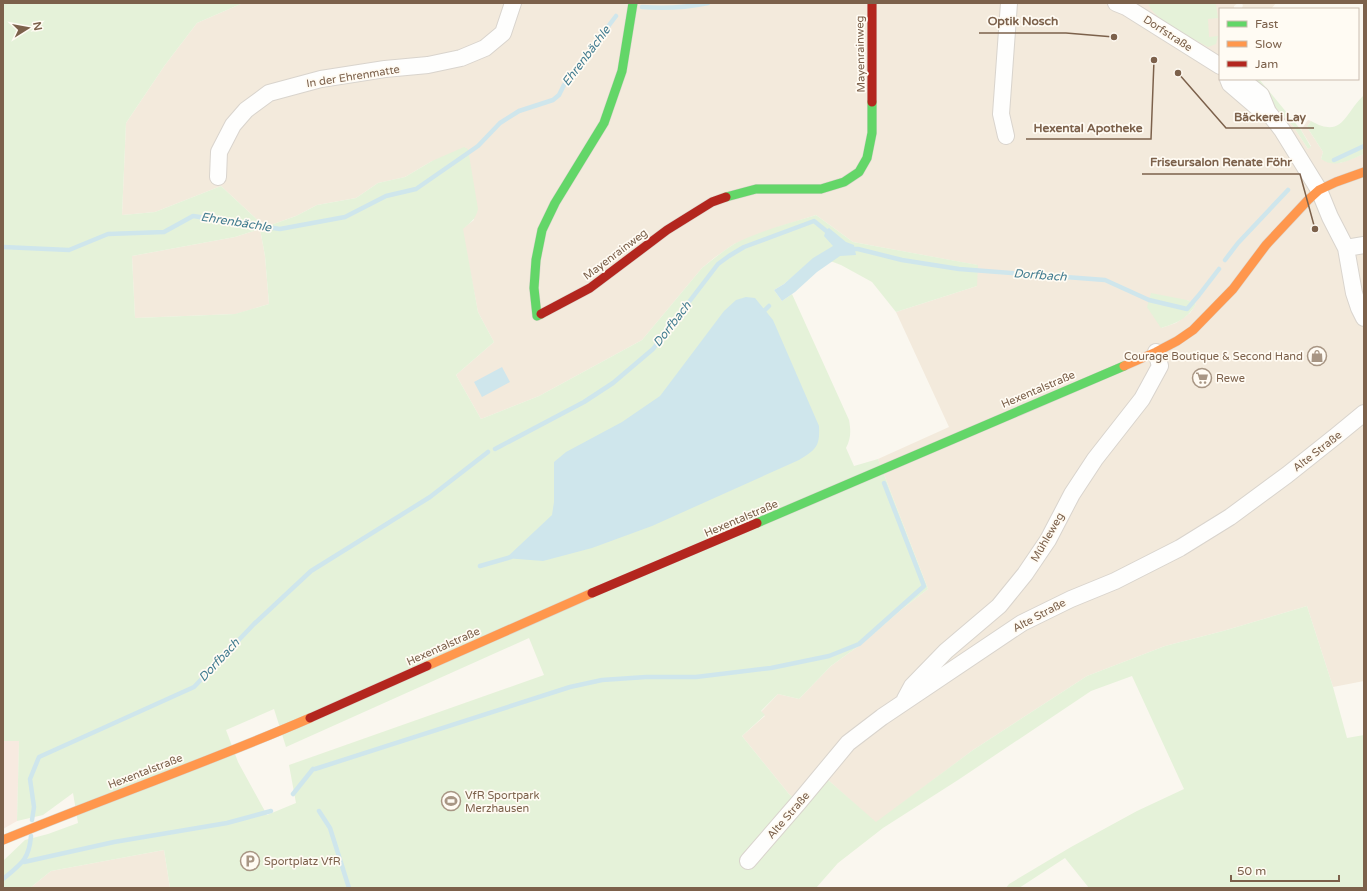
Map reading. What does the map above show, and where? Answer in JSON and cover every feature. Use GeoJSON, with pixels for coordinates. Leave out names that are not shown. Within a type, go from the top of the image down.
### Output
{"type":"FeatureCollection","features":[{"type":"Feature","properties":{"kind":"main road","name":"Mayenrainweg"},"geometry":{"type":"LineString","coordinates":[[633,3],[622,72],[604,123],[555,203],[542,230],[536,260],[534,288],[536,316],[590,288],[667,230],[712,202],[738,193],[756,189],[821,189],[844,182],[859,172],[867,158],[872,133],[872,3]]}},
{"type":"Feature","properties":{"kind":"main road","name":"Hexentalstraße"},"geometry":{"type":"LineString","coordinates":[[3,840],[76,810],[255,742],[581,598],[886,469],[1156,352],[1177,341],[1193,330],[1207,317],[1232,289],[1266,245],[1308,200],[1320,190],[1336,182],[1364,172]]}},
{"type":"Feature","properties":{"kind":"street","name":"In der Ehrenmatte"},"geometry":{"type":"LineString","coordinates":[[218,177],[219,152],[233,125],[246,110],[269,93],[321,79],[385,69],[428,65],[461,58],[485,48],[503,33],[513,3]]}},
{"type":"Feature","properties":{"kind":"street"},"geometry":{"type":"LineString","coordinates":[[1006,136],[1001,114],[1009,3]]}},
{"type":"Feature","properties":{"kind":"street","name":"Dorfstraße"},"geometry":{"type":"LineString","coordinates":[[1124,4],[1219,65]]}},
{"type":"Feature","properties":{"kind":"street"},"geometry":{"type":"LineString","coordinates":[[1228,80],[1230,84],[1258,108],[1268,112]]}},
{"type":"Feature","properties":{"kind":"street"},"geometry":{"type":"LineString","coordinates":[[1242,80],[1261,95],[1268,112],[1282,130],[1320,190],[1330,217],[1346,248],[1354,293],[1364,318]]}},
{"type":"Feature","properties":{"kind":"street"},"geometry":{"type":"LineString","coordinates":[[1346,248],[1364,245]]}},
{"type":"Feature","properties":{"kind":"street","name":"Mühleweg"},"geometry":{"type":"LineString","coordinates":[[904,702],[912,686],[946,651],[999,606],[1025,574],[1048,540],[1072,494],[1087,471],[1142,399],[1160,366],[1156,352]]}},
{"type":"Feature","properties":{"kind":"street","name":"Alte Straße"},"geometry":{"type":"LineString","coordinates":[[748,861],[848,743],[904,702],[1022,623],[1071,599],[1115,581],[1180,548],[1230,517],[1305,460],[1364,412]]}},
{"type":"Feature","properties":{"kind":"shaded area"},"geometry":{"type":"Polygon","coordinates":[[[243,3],[1238,3],[1234,6],[1234,8],[1219,8],[1219,80],[1252,80],[1293,126],[1308,149],[1311,146],[1301,130],[1308,120],[1311,121],[1307,127],[1323,152],[1321,159],[1340,163],[1364,154],[1364,681],[1333,687],[1307,606],[1223,631],[1165,646],[1087,676],[973,750],[876,823],[827,779],[804,807],[789,794],[742,736],[765,716],[761,712],[778,694],[799,699],[831,666],[864,642],[928,589],[878,459],[949,427],[896,312],[977,286],[977,265],[853,242],[816,215],[775,228],[734,244],[702,268],[642,340],[539,396],[481,419],[456,375],[494,342],[478,312],[462,229],[474,220],[432,161],[405,177],[378,183],[356,198],[317,205],[296,216],[265,227],[221,186],[155,212],[122,215],[126,123],[165,65],[197,23],[243,3]],[[1187,300],[1161,328],[1176,323],[1190,313],[1196,304],[1187,300]]]}},
{"type":"Feature","properties":{"kind":"shaded area"},"geometry":{"type":"Polygon","coordinates":[[[1241,3],[1276,3],[1272,8],[1242,8],[1243,5],[1241,3]]]}},
{"type":"Feature","properties":{"kind":"shaded area"},"geometry":{"type":"Polygon","coordinates":[[[260,229],[265,256],[269,304],[236,314],[135,318],[132,256],[235,237],[260,229]]]}},
{"type":"Feature","properties":{"kind":"shaded area"},"geometry":{"type":"Polygon","coordinates":[[[3,741],[19,741],[17,821],[3,829],[3,741]]]}},
{"type":"Feature","properties":{"kind":"shaded area"},"geometry":{"type":"Polygon","coordinates":[[[164,850],[170,888],[30,888],[51,871],[164,850]]]}},
{"type":"Feature","properties":{"kind":"green space"},"geometry":{"type":"Polygon","coordinates":[[[3,3],[243,3],[197,23],[165,65],[126,123],[122,215],[155,212],[221,186],[265,227],[296,216],[317,205],[356,198],[378,183],[405,177],[432,161],[464,147],[468,149],[478,209],[474,218],[463,229],[478,312],[494,342],[456,375],[481,419],[539,396],[642,340],[702,268],[734,244],[785,224],[816,215],[853,242],[978,265],[977,286],[896,312],[872,282],[841,265],[817,256],[784,284],[774,290],[782,301],[792,294],[849,420],[850,434],[846,448],[854,466],[878,459],[928,589],[864,642],[831,666],[799,699],[778,694],[761,711],[765,715],[742,736],[789,794],[804,807],[827,779],[876,822],[973,750],[1087,676],[1165,646],[1223,631],[1307,606],[1333,687],[1347,738],[1364,735],[1364,888],[1089,888],[1065,858],[1019,888],[1006,888],[1009,884],[1071,847],[1137,811],[1184,789],[1132,676],[1091,691],[883,828],[838,863],[816,888],[170,888],[164,850],[51,871],[30,888],[3,888],[3,861],[25,840],[48,834],[78,823],[73,793],[43,815],[17,821],[19,741],[3,741],[3,3]],[[260,229],[235,237],[132,256],[135,318],[235,314],[269,304],[265,256],[260,229]],[[529,638],[286,747],[274,709],[226,730],[238,762],[267,815],[296,803],[289,765],[544,675],[529,638]]]}},
{"type":"Feature","properties":{"kind":"green space"},"geometry":{"type":"Polygon","coordinates":[[[1148,3],[1215,3],[1218,18],[1208,19],[1209,37],[1218,36],[1216,44],[1208,47],[1174,28],[1157,16],[1148,3]]]}},
{"type":"Feature","properties":{"kind":"green space"},"geometry":{"type":"Polygon","coordinates":[[[1260,80],[1301,130],[1311,147],[1308,149],[1293,126],[1252,82],[1260,80]]]}},
{"type":"Feature","properties":{"kind":"green space"},"geometry":{"type":"Polygon","coordinates":[[[1364,95],[1364,154],[1347,161],[1337,163],[1326,162],[1321,159],[1323,152],[1307,127],[1311,121],[1322,126],[1337,126],[1364,95]]]}},
{"type":"Feature","properties":{"kind":"green space"},"geometry":{"type":"Polygon","coordinates":[[[1151,293],[1187,300],[1196,304],[1193,309],[1181,320],[1161,328],[1147,307],[1151,293]]]}},
{"type":"Feature","properties":{"kind":"water"},"geometry":{"type":"Polygon","coordinates":[[[829,228],[846,242],[854,245],[856,255],[840,256],[817,272],[795,292],[782,301],[774,290],[784,284],[813,258],[833,246],[824,236],[826,230],[829,228]]]}},
{"type":"Feature","properties":{"kind":"water"},"geometry":{"type":"Polygon","coordinates":[[[746,297],[755,298],[773,320],[819,426],[819,439],[816,447],[799,460],[652,526],[592,548],[543,561],[506,558],[552,515],[554,502],[554,462],[566,452],[622,422],[660,396],[724,311],[736,300],[746,297]]]}},
{"type":"Feature","properties":{"kind":"water"},"geometry":{"type":"Polygon","coordinates":[[[502,367],[510,382],[482,397],[474,382],[502,367]]]}},
{"type":"Feature","properties":{"kind":"waterway","name":"Ehrenbächle"},"geometry":{"type":"LineString","coordinates":[[642,7],[675,8],[708,3]]}},
{"type":"Feature","properties":{"kind":"waterway","name":"Ehrenbächle"},"geometry":{"type":"LineString","coordinates":[[3,247],[69,250],[108,234],[164,232],[193,216],[280,229],[345,217],[386,196],[416,189],[478,146],[500,123],[519,111],[553,100],[559,95],[564,85],[616,16]]}},
{"type":"Feature","properties":{"kind":"waterway","name":"Dorfbach"},"geometry":{"type":"LineString","coordinates":[[1334,160],[1364,146]]}},
{"type":"Feature","properties":{"kind":"waterway","name":"Dorfbach"},"geometry":{"type":"LineString","coordinates":[[1225,260],[1238,243],[1288,190]]}},
{"type":"Feature","properties":{"kind":"waterway","name":"Dorfbach"},"geometry":{"type":"LineString","coordinates":[[495,449],[584,402],[613,383],[653,349],[718,264],[729,256],[744,247],[814,221],[830,234]]}},
{"type":"Feature","properties":{"kind":"waterway","name":"Dorfbach"},"geometry":{"type":"LineString","coordinates":[[849,249],[858,249],[902,260],[959,269],[1105,280],[1149,300],[1187,309],[1219,269]]}},
{"type":"Feature","properties":{"kind":"waterway","name":"Dorfbach"},"geometry":{"type":"LineString","coordinates":[[761,314],[769,306]]}},
{"type":"Feature","properties":{"kind":"waterway","name":"Dorfbach"},"geometry":{"type":"LineString","coordinates":[[32,820],[34,807],[30,779],[39,757],[194,687],[254,624],[311,571],[430,497],[488,452]]}},
{"type":"Feature","properties":{"kind":"waterway"},"geometry":{"type":"LineString","coordinates":[[315,769],[570,687],[602,680],[646,677],[696,677],[771,668],[829,656],[859,644],[924,586],[884,483]]}},
{"type":"Feature","properties":{"kind":"waterway","name":"Dorfbach"},"geometry":{"type":"LineString","coordinates":[[480,566],[511,557]]}},
{"type":"Feature","properties":{"kind":"waterway"},"geometry":{"type":"LineString","coordinates":[[293,794],[313,769]]}},
{"type":"Feature","properties":{"kind":"waterway"},"geometry":{"type":"LineString","coordinates":[[24,862],[114,842],[227,823],[271,811]]}},
{"type":"Feature","properties":{"kind":"waterway"},"geometry":{"type":"LineString","coordinates":[[319,811],[330,828],[349,888]]}},
{"type":"Feature","properties":{"kind":"waterway","name":"Dorfbach"},"geometry":{"type":"LineString","coordinates":[[3,879],[23,861],[28,851],[31,836]]}},
{"type":"Feature","properties":{"kind":"traffic: fast"},"geometry":{"type":"LineString","coordinates":[[541,314],[537,316],[534,288],[536,260],[542,230],[555,203],[604,123],[622,71],[633,3]]}},
{"type":"Feature","properties":{"kind":"traffic: fast"},"geometry":{"type":"LineString","coordinates":[[726,197],[756,189],[821,189],[844,182],[859,172],[867,158],[872,133],[872,102]]}},
{"type":"Feature","properties":{"kind":"traffic: fast"},"geometry":{"type":"LineString","coordinates":[[757,523],[1124,366]]}},
{"type":"Feature","properties":{"kind":"traffic: slow"},"geometry":{"type":"LineString","coordinates":[[1124,366],[1156,352],[1177,341],[1193,330],[1233,289],[1266,245],[1308,200],[1319,190],[1364,172]]}},
{"type":"Feature","properties":{"kind":"traffic: slow"},"geometry":{"type":"LineString","coordinates":[[427,666],[592,593]]}},
{"type":"Feature","properties":{"kind":"traffic: slow"},"geometry":{"type":"LineString","coordinates":[[3,840],[234,750],[310,718]]}},
{"type":"Feature","properties":{"kind":"traffic: jam"},"geometry":{"type":"LineString","coordinates":[[872,3],[872,102]]}},
{"type":"Feature","properties":{"kind":"traffic: jam"},"geometry":{"type":"LineString","coordinates":[[541,314],[590,288],[667,230],[712,202],[726,197]]}},
{"type":"Feature","properties":{"kind":"traffic: jam"},"geometry":{"type":"LineString","coordinates":[[592,593],[757,523]]}},
{"type":"Feature","properties":{"kind":"traffic: jam"},"geometry":{"type":"LineString","coordinates":[[310,718],[427,666]]}},
{"type":"Feature","properties":{"kind":"place","name":"Optik Nosch"},"geometry":{"type":"Point","coordinates":[1114,37]}},
{"type":"Feature","properties":{"kind":"place","name":"Hexental Apotheke"},"geometry":{"type":"Point","coordinates":[1154,60]}},
{"type":"Feature","properties":{"kind":"place","name":"Bäckerei Lay"},"geometry":{"type":"Point","coordinates":[1178,73]}},
{"type":"Feature","properties":{"kind":"place","name":"Friseursalon Renate Föhr"},"geometry":{"type":"Point","coordinates":[1315,229]}},
{"type":"Feature","properties":{"kind":"place","name":"Courage Boutique & Second Hand"},"geometry":{"type":"Point","coordinates":[1317,356]}},
{"type":"Feature","properties":{"kind":"place","name":"Rewe"},"geometry":{"type":"Point","coordinates":[1202,378]}},
{"type":"Feature","properties":{"kind":"place","name":"VfR Sportpark Merzhausen"},"geometry":{"type":"Point","coordinates":[451,801]}},
{"type":"Feature","properties":{"kind":"place","name":"Sportplatz VfR"},"geometry":{"type":"Point","coordinates":[250,861]}}]}
